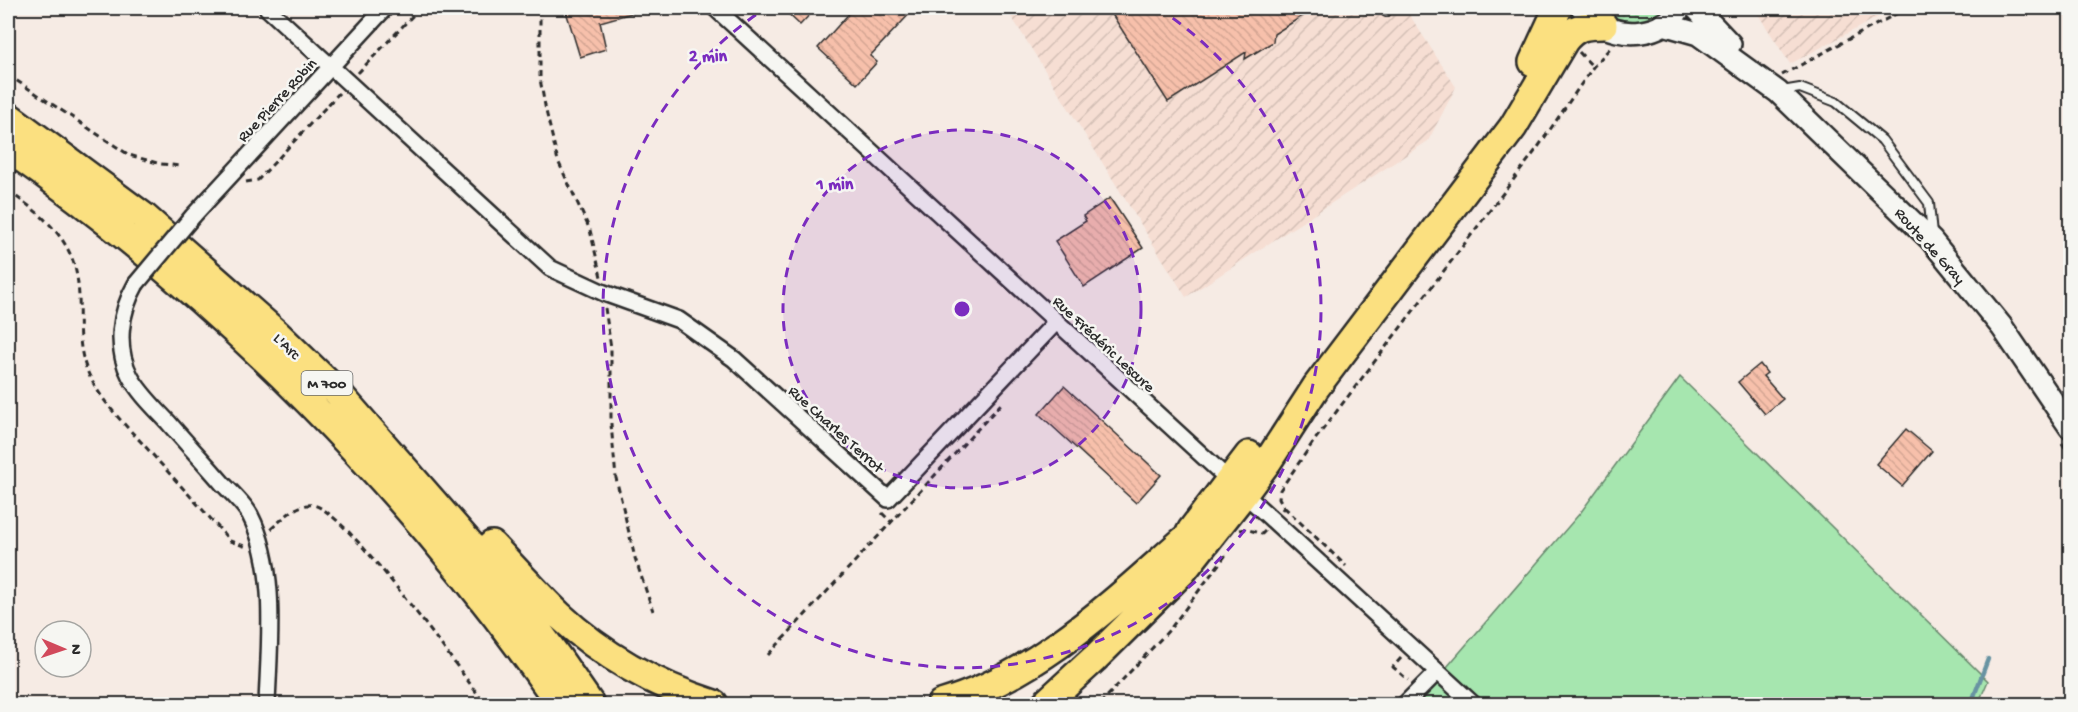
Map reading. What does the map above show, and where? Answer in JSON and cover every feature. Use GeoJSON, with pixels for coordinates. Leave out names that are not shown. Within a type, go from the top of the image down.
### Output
{"type":"FeatureCollection","features":[{"type":"Feature","properties":{"kind":"highway"},"geometry":{"type":"LineString","coordinates":[[1045,705],[1182,572],[1246,473],[1289,412],[1298,391],[1489,139],[1516,95],[1558,8]]}},
{"type":"Feature","properties":{"kind":"highway"},"geometry":{"type":"LineString","coordinates":[[1236,488],[1268,461],[1316,387],[1513,127],[1570,33],[1580,26],[1609,40]]}},
{"type":"Feature","properties":{"kind":"highway","name":"L'Arc"},"geometry":{"type":"LineString","coordinates":[[8,116],[143,216],[277,334],[346,402],[497,575],[590,705]]}},
{"type":"Feature","properties":{"kind":"highway","name":"L'Arc"},"geometry":{"type":"LineString","coordinates":[[8,148],[89,208],[186,287],[267,360],[320,412],[461,570],[528,658],[560,705]]}},
{"type":"Feature","properties":{"kind":"highway"},"geometry":{"type":"LineString","coordinates":[[277,334],[369,418],[560,616],[628,666],[658,683],[714,705]]}},
{"type":"Feature","properties":{"kind":"highway"},"geometry":{"type":"LineString","coordinates":[[941,705],[997,683],[1040,658],[1106,609],[1200,547]]}},
{"type":"Feature","properties":{"kind":"highway"},"geometry":{"type":"LineString","coordinates":[[1028,705],[1200,547]]}},
{"type":"Feature","properties":{"kind":"highway"},"geometry":{"type":"LineString","coordinates":[[1056,705],[1094,659]]}},
{"type":"Feature","properties":{"kind":"main road"},"geometry":{"type":"LineString","coordinates":[[1582,8],[1609,40]]}},
{"type":"Feature","properties":{"kind":"main road"},"geometry":{"type":"LineString","coordinates":[[1609,40],[1611,30],[1629,33],[1647,32],[1663,24],[1680,8]]}},
{"type":"Feature","properties":{"kind":"main road","name":"Route de Gray"},"geometry":{"type":"LineString","coordinates":[[1696,8],[1707,22],[1931,240],[2002,327],[2041,382],[2065,432]]}},
{"type":"Feature","properties":{"kind":"main road","name":"Route de Gray"},"geometry":{"type":"LineString","coordinates":[[1663,24],[1698,34],[1773,87]]}},
{"type":"Feature","properties":{"kind":"street","name":"Rue Charles Terrot"},"geometry":{"type":"LineString","coordinates":[[267,8],[550,268],[602,302],[679,320],[734,359],[888,500],[1056,322]]}},
{"type":"Feature","properties":{"kind":"street","name":"Rue Pierre Robin"},"geometry":{"type":"LineString","coordinates":[[267,705],[270,640],[268,579],[261,542],[249,513],[130,376],[122,348],[122,321],[128,298],[136,284],[193,216],[385,8]]}},
{"type":"Feature","properties":{"kind":"street","name":"Rue Frédéric Lescure"},"geometry":{"type":"LineString","coordinates":[[715,8],[1473,705]]}},
{"type":"Feature","properties":{"kind":"street"},"geometry":{"type":"LineString","coordinates":[[1405,705],[1437,672]]}},
{"type":"Feature","properties":{"kind":"lane"},"geometry":{"type":"LineString","coordinates":[[1773,87],[1800,88],[1836,102],[1882,140],[1929,203],[1931,240]]}},
{"type":"Feature","properties":{"kind":"path"},"geometry":{"type":"LineString","coordinates":[[356,75],[420,8]]}},
{"type":"Feature","properties":{"kind":"path"},"geometry":{"type":"LineString","coordinates":[[540,8],[540,80],[558,161],[590,230],[598,258],[602,302],[611,348],[611,424],[616,478],[635,558],[652,610]]}},
{"type":"Feature","properties":{"kind":"path"},"geometry":{"type":"LineString","coordinates":[[1773,87],[1907,8]]}},
{"type":"Feature","properties":{"kind":"path"},"geometry":{"type":"LineString","coordinates":[[1236,531],[1246,529],[1262,534],[1284,507],[1279,498],[1280,490],[1314,441],[1536,150],[1609,40]]}},
{"type":"Feature","properties":{"kind":"path"},"geometry":{"type":"LineString","coordinates":[[8,75],[129,155],[161,164],[181,166]]}},
{"type":"Feature","properties":{"kind":"path"},"geometry":{"type":"LineString","coordinates":[[241,183],[258,180],[340,93]]}},
{"type":"Feature","properties":{"kind":"path"},"geometry":{"type":"LineString","coordinates":[[8,191],[28,204],[60,235],[71,256],[77,278],[80,346],[90,376],[112,410],[230,541],[247,547],[261,542],[268,531],[299,506],[314,505],[325,510],[389,577],[486,705]]}},
{"type":"Feature","properties":{"kind":"path"},"geometry":{"type":"LineString","coordinates":[[602,302],[615,310]]}},
{"type":"Feature","properties":{"kind":"path"},"geometry":{"type":"LineString","coordinates":[[768,655],[1003,401]]}},
{"type":"Feature","properties":{"kind":"path"},"geometry":{"type":"LineString","coordinates":[[2065,432],[2070,455]]}},
{"type":"Feature","properties":{"kind":"path"},"geometry":{"type":"LineString","coordinates":[[875,506],[891,522]]}},
{"type":"Feature","properties":{"kind":"path"},"geometry":{"type":"LineString","coordinates":[[1100,705],[1170,629],[1225,556],[1200,547]]}},
{"type":"Feature","properties":{"kind":"shaded area"},"geometry":{"type":"Polygon","coordinates":[[[1006,8],[1405,8],[1456,87],[1428,141],[1186,297],[1006,8]]]}},
{"type":"Feature","properties":{"kind":"shaded area"},"geometry":{"type":"Polygon","coordinates":[[[1754,8],[1895,8],[1790,64],[1754,8]]]}},
{"type":"Feature","properties":{"kind":"green space"},"geometry":{"type":"Polygon","coordinates":[[[1599,8],[1665,8],[1650,18],[1632,22],[1614,18],[1599,8]]]}},
{"type":"Feature","properties":{"kind":"green space"},"geometry":{"type":"Polygon","coordinates":[[[1680,377],[1988,681],[1978,704],[1415,704],[1581,512],[1680,377]]]}},
{"type":"Feature","properties":{"kind":"building"},"geometry":{"type":"Polygon","coordinates":[[[565,8],[639,8],[639,11],[600,22],[606,49],[580,57],[565,8]]]}},
{"type":"Feature","properties":{"kind":"building"},"geometry":{"type":"Polygon","coordinates":[[[782,8],[816,8],[800,25],[782,8]]]}},
{"type":"Feature","properties":{"kind":"building"},"geometry":{"type":"Polygon","coordinates":[[[854,8],[915,8],[870,56],[877,62],[857,84],[818,48],[854,8]]]}},
{"type":"Feature","properties":{"kind":"building"},"geometry":{"type":"Polygon","coordinates":[[[1108,8],[1315,8],[1274,34],[1273,42],[1245,59],[1246,52],[1168,102],[1108,8]]]}},
{"type":"Feature","properties":{"kind":"building"},"geometry":{"type":"Polygon","coordinates":[[[1110,198],[1143,248],[1084,287],[1055,241],[1086,221],[1083,216],[1110,198]]]}},
{"type":"Feature","properties":{"kind":"building"},"geometry":{"type":"Polygon","coordinates":[[[1760,364],[1767,373],[1763,376],[1783,399],[1765,414],[1738,382],[1760,364]]]}},
{"type":"Feature","properties":{"kind":"building"},"geometry":{"type":"Polygon","coordinates":[[[1064,386],[1161,475],[1136,503],[1039,414],[1064,386]]]}},
{"type":"Feature","properties":{"kind":"building"},"geometry":{"type":"Polygon","coordinates":[[[1906,429],[1932,451],[1902,486],[1876,464],[1906,429]]]}},
{"type":"Feature","properties":{"kind":"waterway"},"geometry":{"type":"LineString","coordinates":[[1971,704],[1988,659]]}}]}
